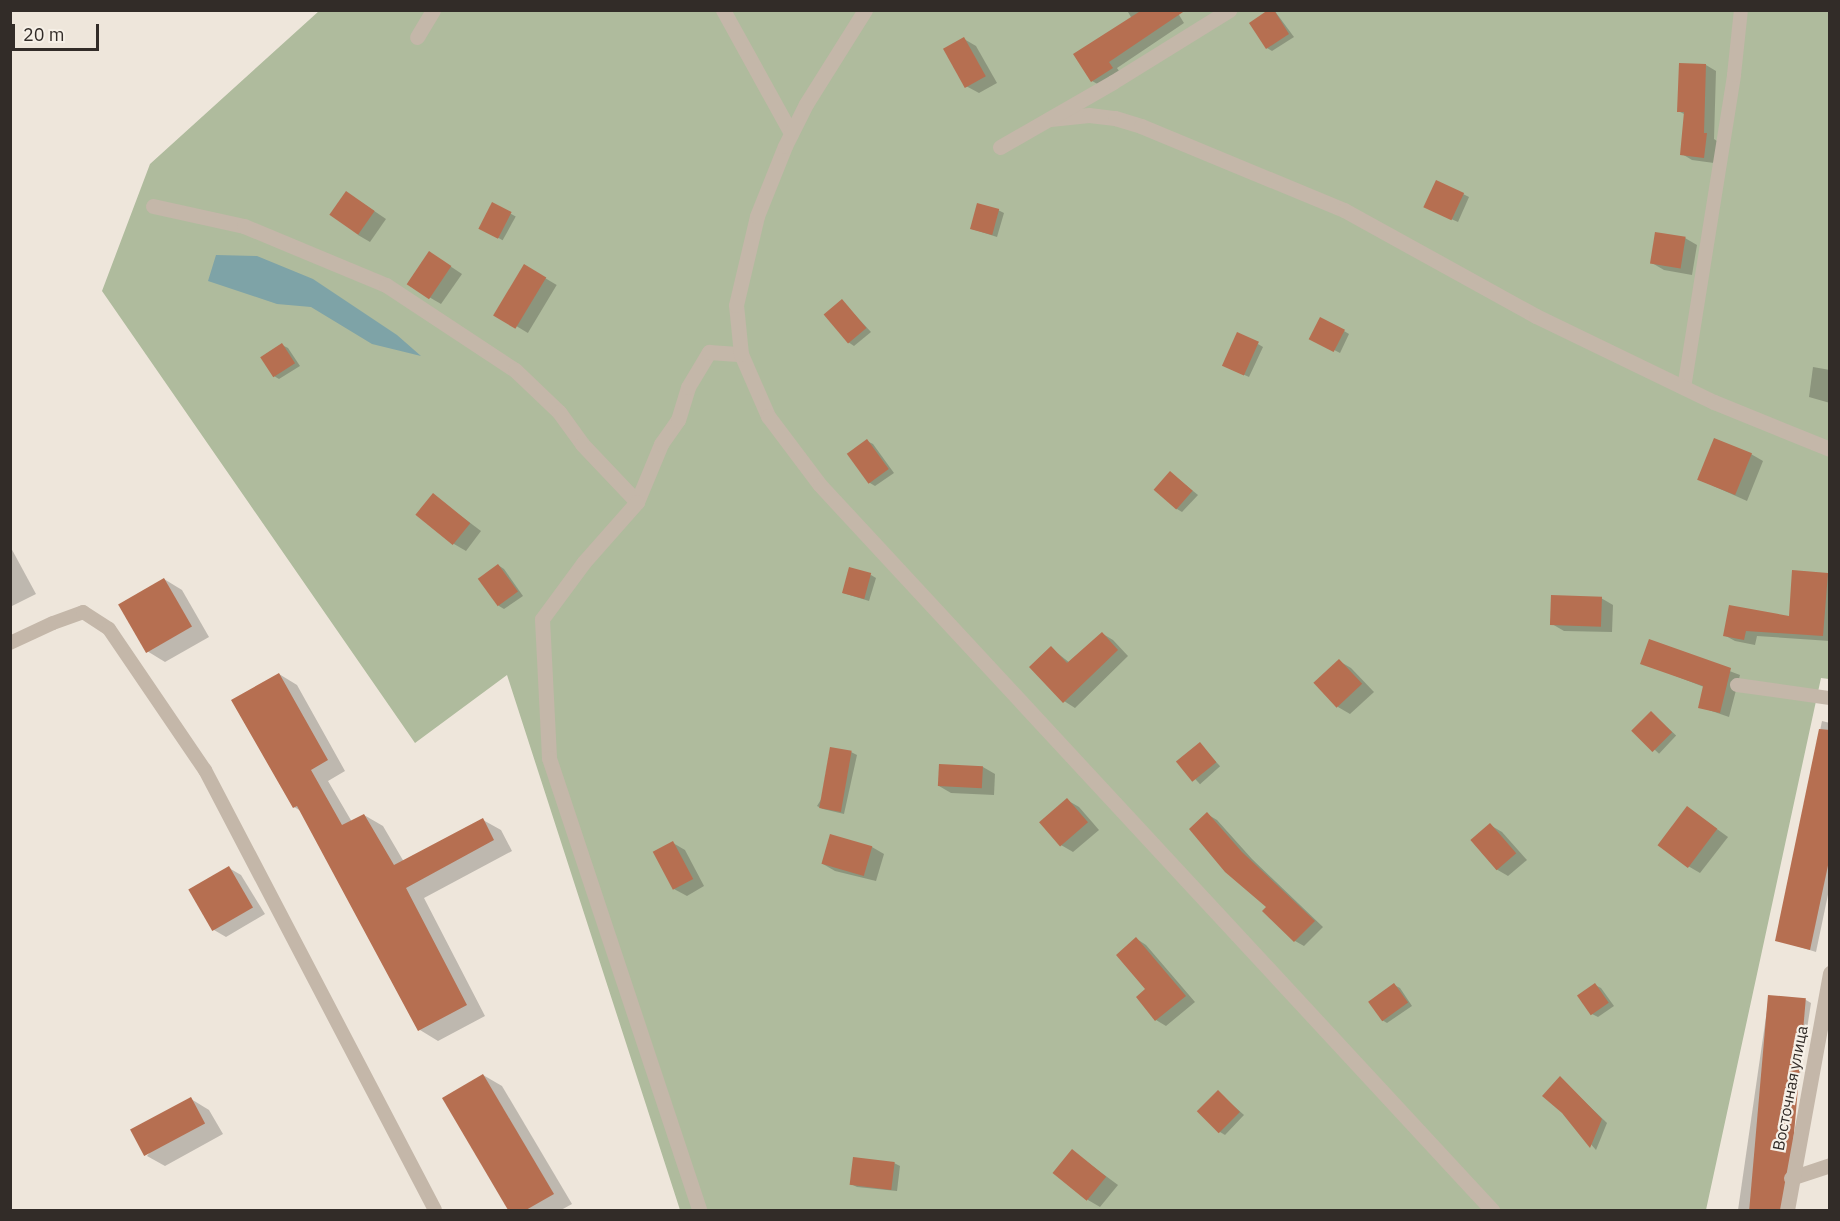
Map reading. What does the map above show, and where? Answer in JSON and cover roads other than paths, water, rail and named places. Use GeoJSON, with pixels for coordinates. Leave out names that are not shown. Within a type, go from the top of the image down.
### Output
{"type":"FeatureCollection","features":[{"type":"Feature","properties":{"kind":"street"},"geometry":{"type":"LineString","coordinates":[[417,37],[433,10]]}},
{"type":"Feature","properties":{"kind":"street"},"geometry":{"type":"LineString","coordinates":[[723,10],[792,133]]}},
{"type":"Feature","properties":{"kind":"street"},"geometry":{"type":"LineString","coordinates":[[865,10],[806,104],[792,133],[758,216],[744,264],[736,305],[741,354],[768,416],[820,485],[1492,1210]]}},
{"type":"Feature","properties":{"kind":"street"},"geometry":{"type":"LineString","coordinates":[[1000,147],[1229,10]]}},
{"type":"Feature","properties":{"kind":"street"},"geometry":{"type":"LineString","coordinates":[[1050,119],[1089,115],[1115,118],[1141,126],[1344,210],[1536,316],[1684,388],[1830,449]]}},
{"type":"Feature","properties":{"kind":"street"},"geometry":{"type":"LineString","coordinates":[[153,206],[244,226],[387,285],[515,370],[559,412],[582,444],[637,502]]}},
{"type":"Feature","properties":{"kind":"street"},"geometry":{"type":"LineString","coordinates":[[699,1210],[549,758],[542,619],[584,562],[637,502],[662,444],[678,420],[688,387],[709,352],[741,354]]}},
{"type":"Feature","properties":{"kind":"street","name":"Восточная улица"},"geometry":{"type":"LineString","coordinates":[[1788,1210],[1791,1178],[1830,973]]}},
{"type":"Feature","properties":{"kind":"street"},"geometry":{"type":"LineString","coordinates":[[1791,1178],[1830,1165]]}},
{"type":"Feature","properties":{"kind":"lane"},"geometry":{"type":"LineString","coordinates":[[1684,388],[1734,75],[1741,10]]}},
{"type":"Feature","properties":{"kind":"lane"},"geometry":{"type":"LineString","coordinates":[[10,643],[83,612],[109,629],[205,770],[435,1210]]}},
{"type":"Feature","properties":{"kind":"lane"},"geometry":{"type":"LineString","coordinates":[[1737,686],[1830,698]]}},
{"type":"Feature","properties":{"kind":"water"},"geometry":{"type":"Polygon","coordinates":[[[216,255],[257,256],[313,279],[397,335],[421,356],[372,344],[311,307],[277,304],[208,281],[216,255]]]}}]}
